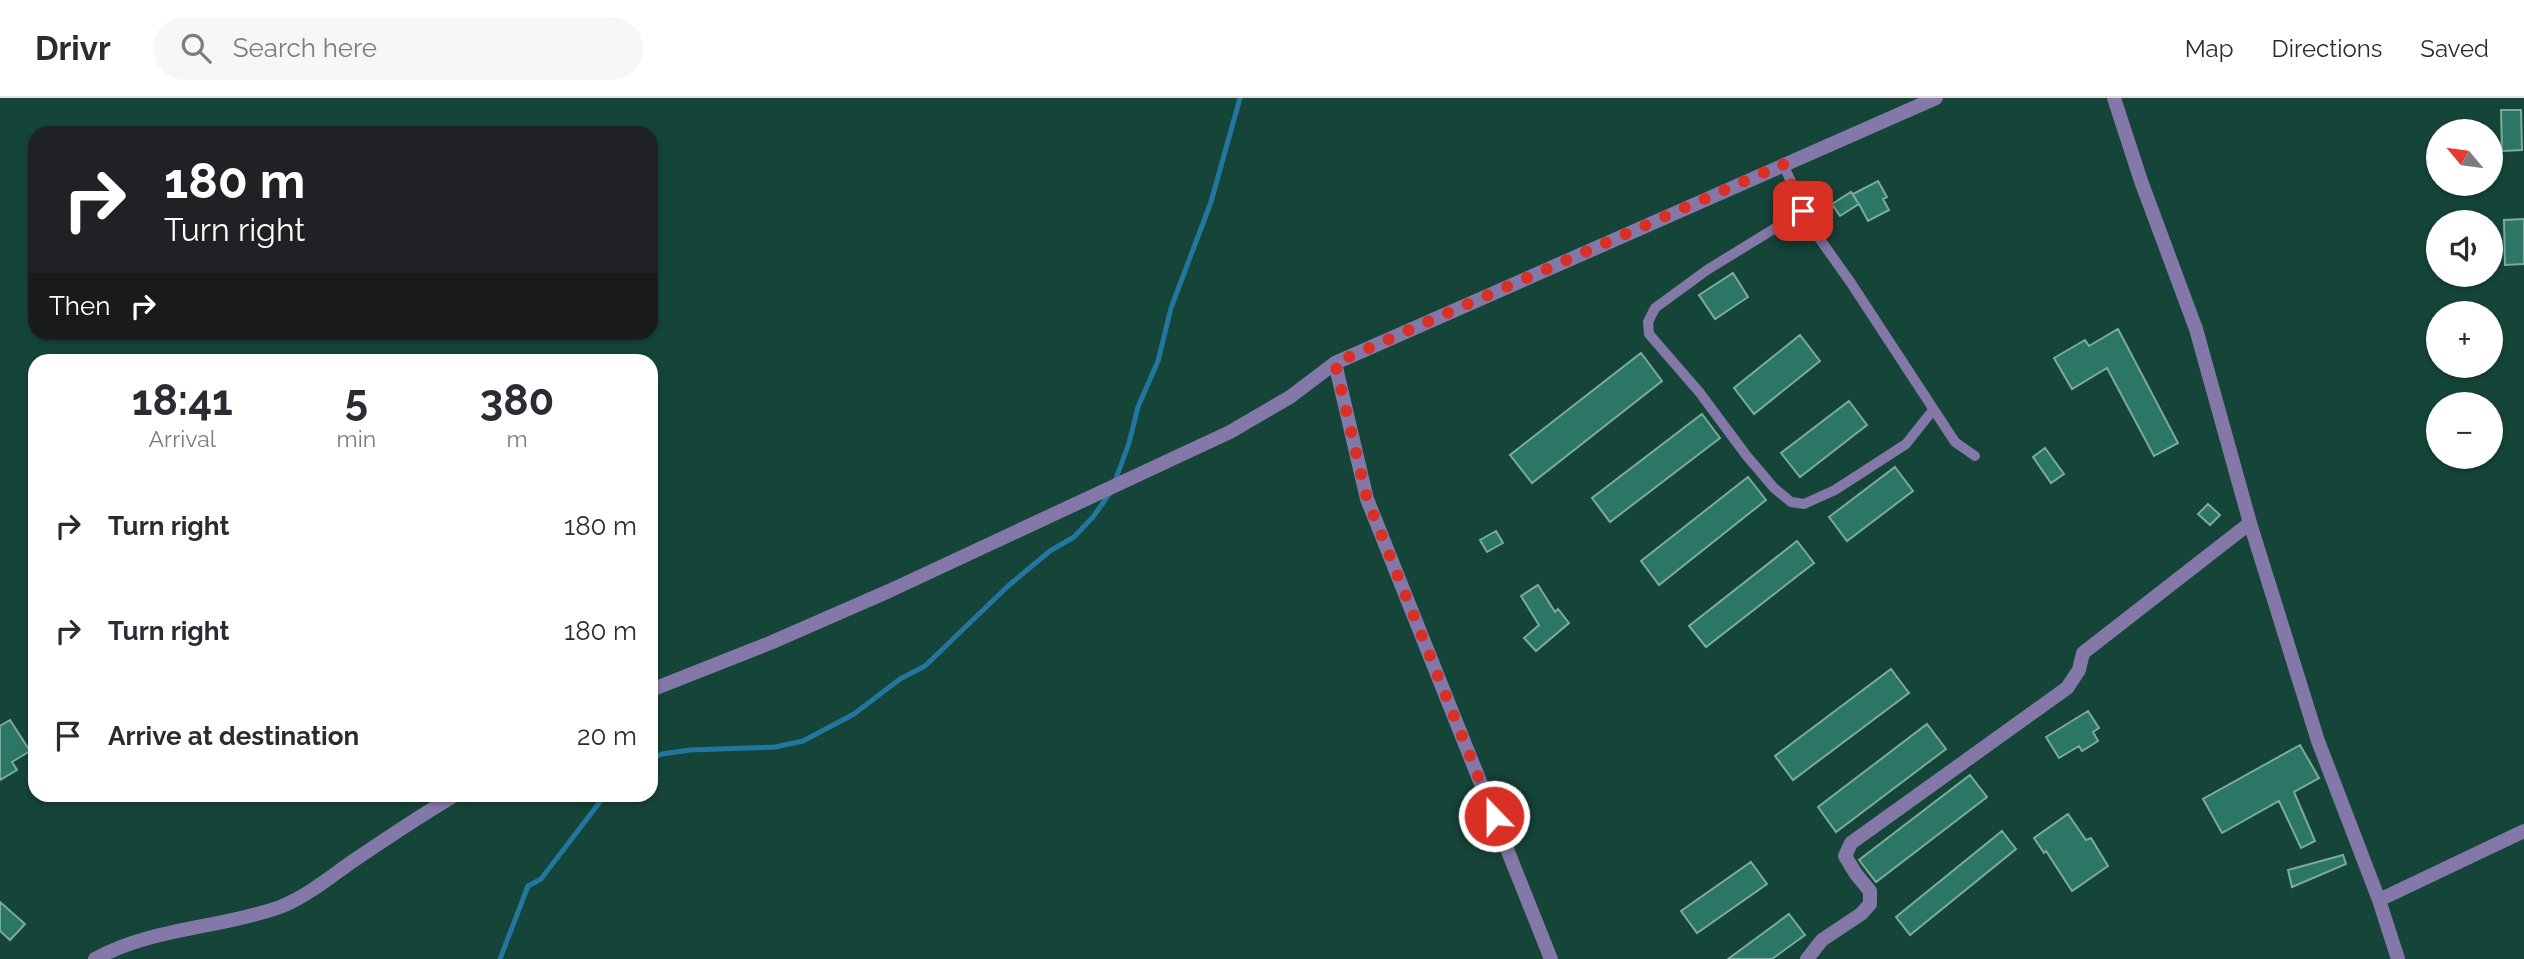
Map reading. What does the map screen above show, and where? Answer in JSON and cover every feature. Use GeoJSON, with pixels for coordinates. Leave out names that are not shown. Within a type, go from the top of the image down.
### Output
{"type":"FeatureCollection","features":[{"type":"Feature","properties":{"kind":"street"},"geometry":{"type":"LineString","coordinates":[[658,687],[770,643],[888,591],[1230,432],[1290,397],[1335,363],[1936,98]]}},
{"type":"Feature","properties":{"kind":"street"},"geometry":{"type":"LineString","coordinates":[[2114,98],[2141,181],[2196,329],[2250,523],[2318,741],[2379,900],[2398,959]]}},
{"type":"Feature","properties":{"kind":"street"},"geometry":{"type":"LineString","coordinates":[[1335,363],[1367,499],[1551,959]]}},
{"type":"Feature","properties":{"kind":"street"},"geometry":{"type":"LineString","coordinates":[[1807,959],[1822,940],[1861,914],[1870,904],[1870,891],[1845,856],[1851,843],[2067,688],[2079,670],[2083,653],[2250,523]]}},
{"type":"Feature","properties":{"kind":"street"},"geometry":{"type":"LineString","coordinates":[[95,959],[119,946],[158,934],[256,915],[284,905],[310,891],[374,846],[444,802]]}},
{"type":"Feature","properties":{"kind":"street"},"geometry":{"type":"LineString","coordinates":[[2379,900],[2524,831]]}},
{"type":"Feature","properties":{"kind":"lane"},"geometry":{"type":"LineString","coordinates":[[1783,164],[1812,228],[1866,304],[1955,442],[1975,457]]}},
{"type":"Feature","properties":{"kind":"lane"},"geometry":{"type":"LineString","coordinates":[[1803,211],[1707,270],[1656,308],[1648,322],[1649,334],[1700,393],[1746,455],[1774,488],[1791,502],[1804,504],[1835,490],[1906,444],[1933,410]]}},
{"type":"Feature","properties":{"kind":"building"},"geometry":{"type":"Polygon","coordinates":[[[2501,110],[2521,110],[2522,150],[2503,151],[2501,110]]]}},
{"type":"Feature","properties":{"kind":"building"},"geometry":{"type":"Polygon","coordinates":[[[1878,181],[1887,197],[1883,199],[1889,210],[1868,221],[1859,204],[1840,216],[1832,204],[1851,192],[1858,203],[1853,194],[1878,181]]]}},
{"type":"Feature","properties":{"kind":"building"},"geometry":{"type":"Polygon","coordinates":[[[2524,219],[2524,264],[2505,265],[2504,220],[2524,219]]]}},
{"type":"Feature","properties":{"kind":"building"},"geometry":{"type":"Polygon","coordinates":[[[1733,273],[1748,297],[1715,319],[1699,295],[1733,273]]]}},
{"type":"Feature","properties":{"kind":"building"},"geometry":{"type":"Polygon","coordinates":[[[2118,329],[2178,443],[2154,456],[2107,368],[2072,389],[2054,358],[2085,340],[2089,346],[2118,329]]]}},
{"type":"Feature","properties":{"kind":"building"},"geometry":{"type":"Polygon","coordinates":[[[1800,335],[1820,361],[1754,414],[1734,388],[1800,335]]]}},
{"type":"Feature","properties":{"kind":"building"},"geometry":{"type":"Polygon","coordinates":[[[1641,353],[1662,381],[1532,483],[1510,455],[1641,353]]]}},
{"type":"Feature","properties":{"kind":"building"},"geometry":{"type":"Polygon","coordinates":[[[1849,401],[1867,425],[1800,477],[1781,453],[1849,401]]]}},
{"type":"Feature","properties":{"kind":"building"},"geometry":{"type":"Polygon","coordinates":[[[1702,414],[1720,438],[1610,522],[1592,498],[1702,414]]]}},
{"type":"Feature","properties":{"kind":"building"},"geometry":{"type":"Polygon","coordinates":[[[2045,448],[2064,474],[2051,483],[2033,457],[2045,448]]]}},
{"type":"Feature","properties":{"kind":"building"},"geometry":{"type":"Polygon","coordinates":[[[1895,467],[1913,491],[1847,541],[1829,517],[1895,467]]]}},
{"type":"Feature","properties":{"kind":"building"},"geometry":{"type":"Polygon","coordinates":[[[1748,477],[1766,500],[1659,585],[1641,561],[1748,477]]]}},
{"type":"Feature","properties":{"kind":"building"},"geometry":{"type":"Polygon","coordinates":[[[2208,504],[2220,515],[2210,525],[2198,514],[2208,504]]]}},
{"type":"Feature","properties":{"kind":"building"},"geometry":{"type":"Polygon","coordinates":[[[1496,531],[1503,543],[1487,552],[1480,540],[1496,531]]]}},
{"type":"Feature","properties":{"kind":"building"},"geometry":{"type":"Polygon","coordinates":[[[1797,541],[1814,563],[1706,647],[1689,626],[1797,541]]]}},
{"type":"Feature","properties":{"kind":"building"},"geometry":{"type":"Polygon","coordinates":[[[1538,585],[1555,612],[1558,609],[1569,623],[1536,651],[1524,638],[1539,625],[1521,596],[1538,585]]]}},
{"type":"Feature","properties":{"kind":"building"},"geometry":{"type":"Polygon","coordinates":[[[1891,669],[1909,693],[1793,780],[1775,756],[1891,669]]]}},
{"type":"Feature","properties":{"kind":"building"},"geometry":{"type":"Polygon","coordinates":[[[2088,711],[2099,728],[2093,732],[2098,741],[2082,751],[2079,746],[2059,758],[2046,737],[2088,711]]]}},
{"type":"Feature","properties":{"kind":"building"},"geometry":{"type":"Polygon","coordinates":[[[10,720],[28,748],[28,752],[12,762],[17,770],[0,780],[0,726],[10,720]]]}},
{"type":"Feature","properties":{"kind":"building"},"geometry":{"type":"Polygon","coordinates":[[[1927,724],[1946,749],[1836,832],[1818,807],[1927,724]]]}},
{"type":"Feature","properties":{"kind":"building"},"geometry":{"type":"Polygon","coordinates":[[[2300,745],[2319,778],[2294,792],[2315,841],[2301,848],[2279,801],[2222,833],[2203,799],[2300,745]]]}},
{"type":"Feature","properties":{"kind":"building"},"geometry":{"type":"Polygon","coordinates":[[[1970,775],[1987,797],[1876,882],[1859,860],[1970,775]]]}},
{"type":"Feature","properties":{"kind":"building"},"geometry":{"type":"Polygon","coordinates":[[[2068,814],[2086,840],[2091,838],[2108,866],[2072,891],[2046,851],[2044,853],[2034,838],[2068,814]]]}},
{"type":"Feature","properties":{"kind":"building"},"geometry":{"type":"Polygon","coordinates":[[[2002,831],[2016,849],[1910,935],[1896,917],[2002,831]]]}},
{"type":"Feature","properties":{"kind":"building"},"geometry":{"type":"Polygon","coordinates":[[[2343,855],[2346,864],[2292,887],[2288,870],[2343,855]]]}},
{"type":"Feature","properties":{"kind":"building"},"geometry":{"type":"Polygon","coordinates":[[[1751,862],[1767,884],[1697,933],[1681,911],[1751,862]]]}},
{"type":"Feature","properties":{"kind":"building"},"geometry":{"type":"Polygon","coordinates":[[[0,902],[25,924],[10,940],[0,931],[0,902]]]}},
{"type":"Feature","properties":{"kind":"building"},"geometry":{"type":"Polygon","coordinates":[[[1789,914],[1805,935],[1772,959],[1728,959],[1789,914]]]}},
{"type":"Feature","properties":{"kind":"waterway"},"geometry":{"type":"LineString","coordinates":[[1114,484],[1129,443],[1138,407],[1158,361],[1171,308],[1211,202],[1240,98]]}},
{"type":"Feature","properties":{"kind":"waterway"},"geometry":{"type":"LineString","coordinates":[[658,756],[690,750],[775,747],[803,741],[854,714],[900,679],[925,666],[1008,586],[1050,551],[1074,537],[1110,493]]}},
{"type":"Feature","properties":{"kind":"waterway"},"geometry":{"type":"LineString","coordinates":[[500,959],[528,886],[541,879],[600,802]]}},
{"type":"Feature","properties":{"kind":"route"},"geometry":{"type":"LineString","coordinates":[[1494,816],[1367,499],[1335,363],[1783,164],[1803,211]]}}]}
